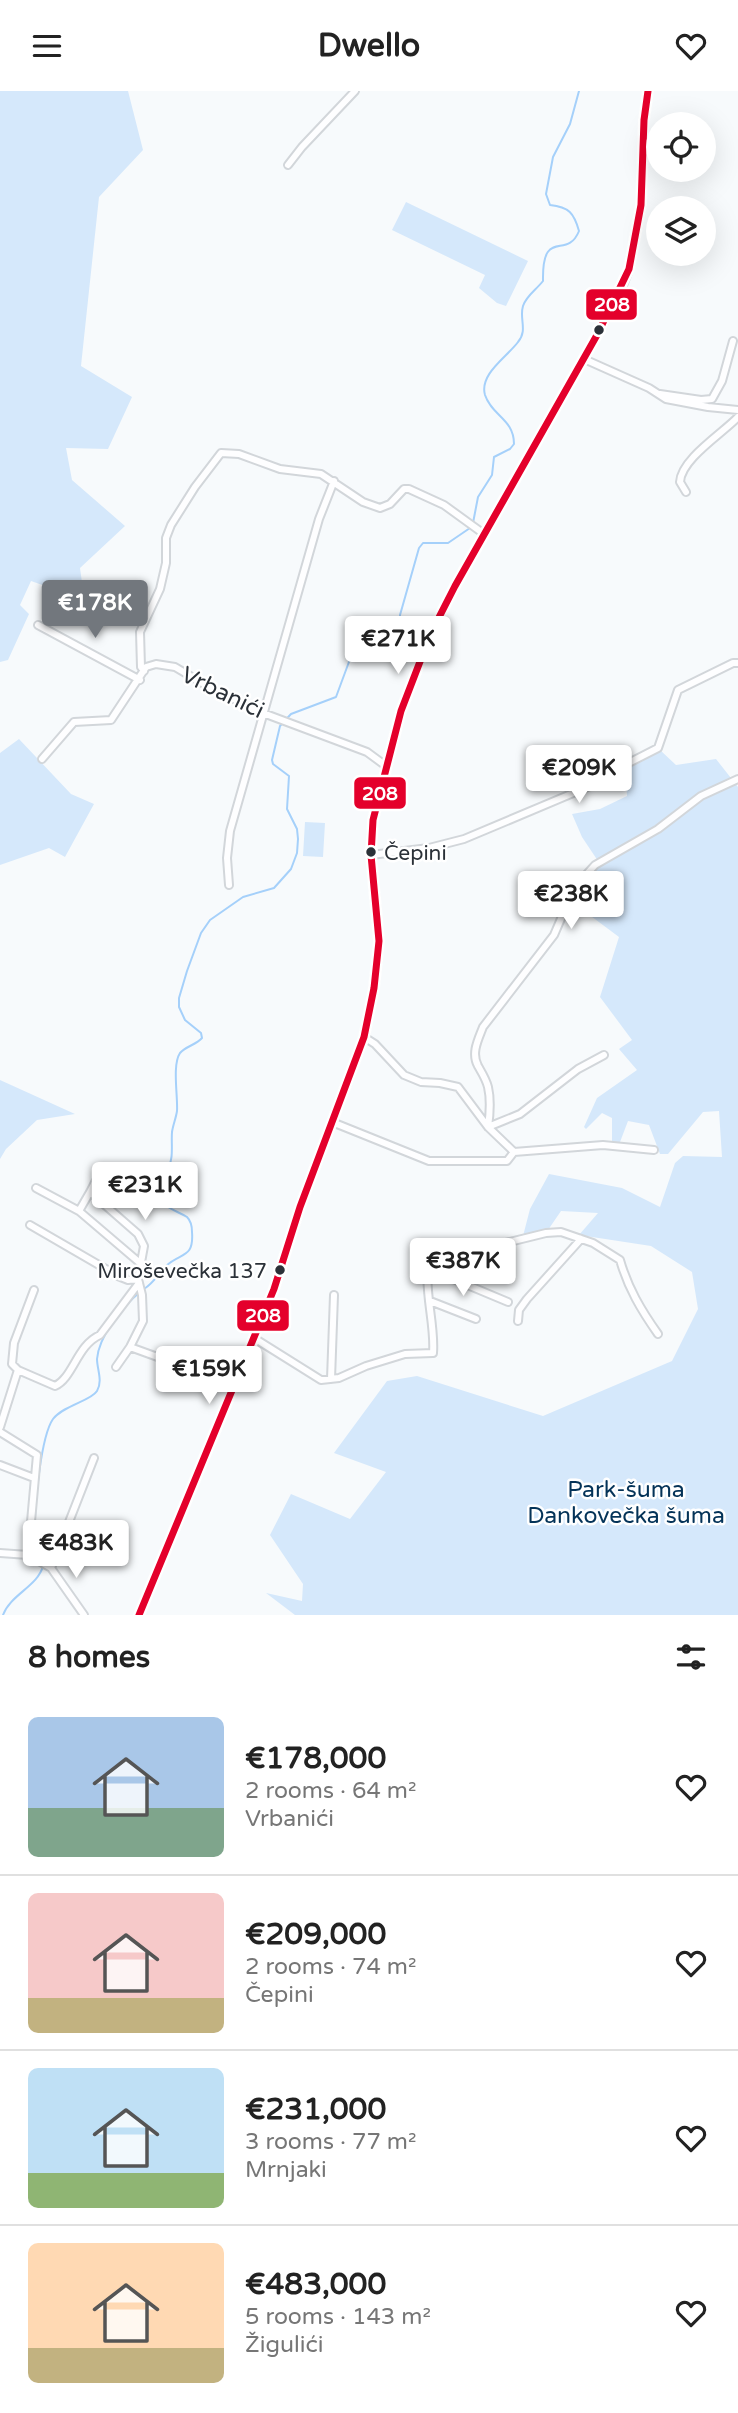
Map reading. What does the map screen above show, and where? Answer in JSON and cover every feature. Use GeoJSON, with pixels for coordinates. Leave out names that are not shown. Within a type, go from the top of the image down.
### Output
{"type":"FeatureCollection","features":[{"type":"Feature","properties":{"kind":"main road"},"geometry":{"type":"LineString","coordinates":[[139,1615],[274,1289],[300,1207],[364,1037],[374,988],[379,941],[372,855],[373,820],[401,711],[431,633],[584,359],[617,298],[629,269],[641,205],[644,120],[648,91]]}},
{"type":"Feature","properties":{"kind":"street"},"geometry":{"type":"LineString","coordinates":[[288,165],[355,91]]}},
{"type":"Feature","properties":{"kind":"street"},"geometry":{"type":"LineString","coordinates":[[660,394],[712,399],[722,381],[733,341]]}},
{"type":"Feature","properties":{"kind":"street"},"geometry":{"type":"LineString","coordinates":[[584,359],[673,401],[738,410]]}},
{"type":"Feature","properties":{"kind":"street"},"geometry":{"type":"LineString","coordinates":[[686,492],[680,482],[681,475],[719,433],[738,417]]}},
{"type":"Feature","properties":{"kind":"street"},"geometry":{"type":"LineString","coordinates":[[42,759],[74,722],[111,720],[139,680],[144,671],[141,667],[140,632],[160,589],[164,574],[166,538],[177,513],[221,453],[239,454],[280,469],[321,474],[363,502],[380,508],[390,504],[404,489],[409,489],[444,505],[484,534]]}},
{"type":"Feature","properties":{"kind":"street"},"geometry":{"type":"LineString","coordinates":[[229,885],[227,857],[230,831],[319,519],[334,481]]}},
{"type":"Feature","properties":{"kind":"street"},"geometry":{"type":"LineString","coordinates":[[38,625],[139,680]]}},
{"type":"Feature","properties":{"kind":"street"},"geometry":{"type":"LineString","coordinates":[[372,855],[429,848],[464,839],[590,786],[607,774],[658,748],[678,690],[738,663]]}},
{"type":"Feature","properties":{"kind":"street","name":"Vrbanići"},"geometry":{"type":"LineString","coordinates":[[144,671],[146,667],[156,664],[175,667],[263,713],[367,752],[386,766]]}},
{"type":"Feature","properties":{"kind":"street"},"geometry":{"type":"LineString","coordinates":[[488,1127],[491,1108],[488,1086],[477,1064],[474,1053],[476,1043],[495,1010],[554,935],[566,907],[585,876],[596,865],[658,829],[701,796],[738,779]]}},
{"type":"Feature","properties":{"kind":"street"},"geometry":{"type":"LineString","coordinates":[[364,1037],[375,1044],[404,1075],[421,1082],[458,1087],[488,1127],[514,1152]]}},
{"type":"Feature","properties":{"kind":"street"},"geometry":{"type":"LineString","coordinates":[[488,1127],[520,1114],[578,1069],[604,1055]]}},
{"type":"Feature","properties":{"kind":"street"},"geometry":{"type":"LineString","coordinates":[[332,1122],[429,1161],[506,1161],[514,1152],[603,1146],[654,1150]]}},
{"type":"Feature","properties":{"kind":"street"},"geometry":{"type":"LineString","coordinates":[[79,1211],[102,1169]]}},
{"type":"Feature","properties":{"kind":"street"},"geometry":{"type":"LineString","coordinates":[[36,1188],[79,1211],[140,1263]]}},
{"type":"Feature","properties":{"kind":"street"},"geometry":{"type":"LineString","coordinates":[[90,1192],[138,1234],[144,1246],[139,1283],[143,1321],[116,1367]]}},
{"type":"Feature","properties":{"kind":"street"},"geometry":{"type":"LineString","coordinates":[[30,1225],[118,1276],[139,1283]]}},
{"type":"Feature","properties":{"kind":"street"},"geometry":{"type":"LineString","coordinates":[[254,1338],[321,1380],[405,1355],[433,1353],[429,1256],[436,1244],[493,1246],[554,1232],[593,1243],[620,1260],[627,1285],[658,1334]]}},
{"type":"Feature","properties":{"kind":"street"},"geometry":{"type":"LineString","coordinates":[[518,1321],[519,1310],[527,1299],[581,1239]]}},
{"type":"Feature","properties":{"kind":"street"},"geometry":{"type":"LineString","coordinates":[[429,1269],[508,1302]]}},
{"type":"Feature","properties":{"kind":"street"},"geometry":{"type":"LineString","coordinates":[[34,1290],[14,1343],[12,1364],[18,1370],[55,1386],[61,1384],[79,1354],[93,1338],[100,1335],[139,1283]]}},
{"type":"Feature","properties":{"kind":"street"},"geometry":{"type":"LineString","coordinates":[[331,1379],[334,1295]]}},
{"type":"Feature","properties":{"kind":"street"},"geometry":{"type":"LineString","coordinates":[[430,1301],[476,1319]]}},
{"type":"Feature","properties":{"kind":"street"},"geometry":{"type":"LineString","coordinates":[[130,1347],[174,1363],[237,1378]]}},
{"type":"Feature","properties":{"kind":"street"},"geometry":{"type":"LineString","coordinates":[[18,1370],[0,1429],[37,1455],[28,1555]]}},
{"type":"Feature","properties":{"kind":"street"},"geometry":{"type":"LineString","coordinates":[[50,1567],[94,1458]]}},
{"type":"Feature","properties":{"kind":"street"},"geometry":{"type":"LineString","coordinates":[[0,1465],[34,1478]]}},
{"type":"Feature","properties":{"kind":"street"},"geometry":{"type":"LineString","coordinates":[[0,1553],[28,1555],[50,1567],[84,1615]]}},
{"type":"Feature","properties":{"kind":"green space"},"geometry":{"type":"Polygon","coordinates":[[[0,91],[128,91],[143,150],[99,197],[81,366],[132,397],[108,449],[66,448],[72,480],[125,526],[80,568],[84,597],[79,606],[54,589],[31,581],[20,605],[29,614],[8,660],[0,662],[0,91]]]}},
{"type":"Feature","properties":{"kind":"green space"},"geometry":{"type":"Polygon","coordinates":[[[406,202],[528,261],[506,306],[497,303],[479,288],[485,275],[392,230],[406,202]]]}},
{"type":"Feature","properties":{"kind":"green space"},"geometry":{"type":"Polygon","coordinates":[[[19,739],[71,794],[94,804],[65,857],[49,848],[0,865],[0,753],[19,739]]]}},
{"type":"Feature","properties":{"kind":"green space","name":"Park-šuma Dankovečka šuma"},"geometry":{"type":"Polygon","coordinates":[[[660,750],[676,765],[716,759],[738,787],[738,1615],[295,1615],[266,1593],[302,1601],[303,1584],[270,1535],[291,1494],[350,1519],[386,1472],[334,1453],[387,1381],[417,1376],[543,1416],[672,1361],[698,1309],[692,1272],[651,1246],[579,1235],[598,1213],[561,1211],[548,1230],[523,1236],[530,1209],[549,1174],[622,1188],[660,1207],[675,1163],[683,1156],[722,1157],[719,1111],[703,1112],[668,1154],[660,1154],[649,1125],[628,1121],[620,1142],[612,1143],[612,1118],[602,1113],[586,1129],[584,1127],[597,1098],[637,1070],[619,1049],[632,1040],[600,997],[619,937],[572,902],[600,864],[582,837],[572,814],[600,809],[627,796],[625,768],[660,750]]]}},
{"type":"Feature","properties":{"kind":"green space"},"geometry":{"type":"Polygon","coordinates":[[[305,822],[325,823],[323,857],[303,856],[305,822]]]}},
{"type":"Feature","properties":{"kind":"green space"},"geometry":{"type":"Polygon","coordinates":[[[0,1080],[75,1114],[37,1120],[6,1149],[0,1159],[0,1080]]]}},
{"type":"Feature","properties":{"kind":"waterway"},"geometry":{"type":"LineString","coordinates":[[473,523],[478,497],[492,475],[494,457],[514,444],[507,423],[488,402],[484,387],[486,380],[521,338],[524,302],[543,281],[547,254],[551,249],[574,240],[579,231],[570,212],[550,205],[546,194],[553,157],[570,124],[579,91]]}},
{"type":"Feature","properties":{"kind":"waterway"},"geometry":{"type":"LineString","coordinates":[[144,1289],[166,1266],[189,1251],[192,1241],[189,1220],[167,1206],[160,1190],[171,1160],[172,1132],[177,1111],[178,1058],[182,1051],[202,1038],[201,1033],[185,1020],[179,1007],[187,971],[201,933],[210,920],[243,897],[274,888],[291,869],[297,853],[297,829],[287,809],[289,776],[273,764],[272,760],[280,726],[291,714],[336,697],[353,651],[360,646],[392,643],[399,632],[400,615],[419,548],[423,543],[448,543],[470,528]]}},
{"type":"Feature","properties":{"kind":"waterway"},"geometry":{"type":"LineString","coordinates":[[3,1615],[12,1602],[36,1579],[43,1566],[35,1519],[39,1472],[49,1428],[58,1414],[97,1391],[100,1379],[97,1359],[102,1341],[119,1314],[140,1292]]}},
{"type":"Feature","properties":{"kind":"transit line","name":"208"},"geometry":{"type":"LineString","coordinates":[[139,1615],[274,1289],[300,1207],[364,1037],[374,988],[379,941],[371,855],[373,820],[401,711],[431,633],[455,586],[597,335],[629,269],[641,205],[644,120],[648,91]]}},
{"type":"Feature","properties":{"kind":"place","name":"Čepini"},"geometry":{"type":"Point","coordinates":[371,852]}},
{"type":"Feature","properties":{"kind":"place","name":"Miroševečka 137"},"geometry":{"type":"Point","coordinates":[280,1270]}}]}
